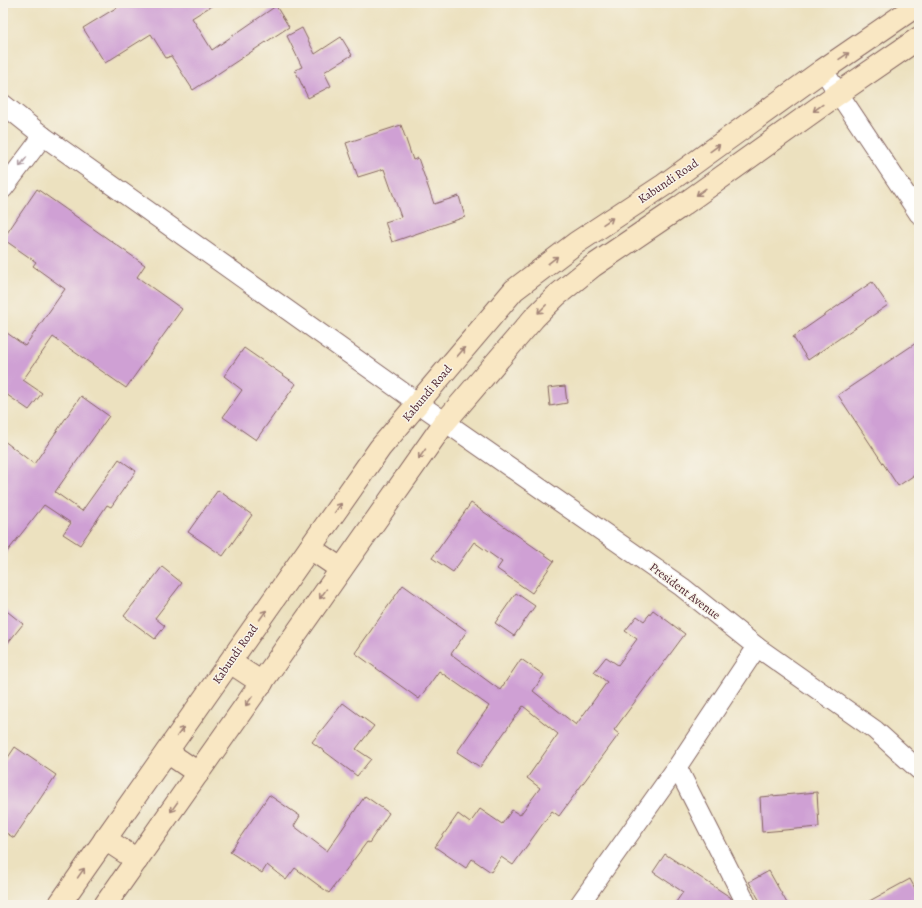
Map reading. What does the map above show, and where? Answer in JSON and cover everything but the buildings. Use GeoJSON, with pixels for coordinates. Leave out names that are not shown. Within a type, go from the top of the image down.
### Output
{"type":"FeatureCollection","features":[{"type":"Feature","properties":{"kind":"street","name":"Kabundi Road"},"geometry":{"type":"LineString","coordinates":[[59,905],[380,448],[514,290],[576,243],[664,185],[823,70],[919,4]]}},
{"type":"Feature","properties":{"kind":"street"},"geometry":{"type":"LineString","coordinates":[[105,905],[445,422],[534,318],[556,296],[610,254],[680,208],[839,93],[919,38]]}},
{"type":"Feature","properties":{"kind":"street"},"geometry":{"type":"LineString","coordinates":[[823,70],[919,214]]}},
{"type":"Feature","properties":{"kind":"street","name":"President Avenue"},"geometry":{"type":"LineString","coordinates":[[3,104],[43,136],[418,403],[682,587],[757,647],[875,730],[919,770]]}},
{"type":"Feature","properties":{"kind":"street"},"geometry":{"type":"LineString","coordinates":[[3,189],[43,136]]}},
{"type":"Feature","properties":{"kind":"street"},"geometry":{"type":"LineString","coordinates":[[310,548],[341,569]]}},
{"type":"Feature","properties":{"kind":"street"},"geometry":{"type":"LineString","coordinates":[[579,905],[677,767],[757,647]]}},
{"type":"Feature","properties":{"kind":"street"},"geometry":{"type":"LineString","coordinates":[[230,662],[262,683]]}},
{"type":"Feature","properties":{"kind":"street"},"geometry":{"type":"LineString","coordinates":[[166,752],[198,773]]}},
{"type":"Feature","properties":{"kind":"street"},"geometry":{"type":"LineString","coordinates":[[677,767],[747,905]]}},
{"type":"Feature","properties":{"kind":"street"},"geometry":{"type":"LineString","coordinates":[[105,839],[137,860]]}}]}
